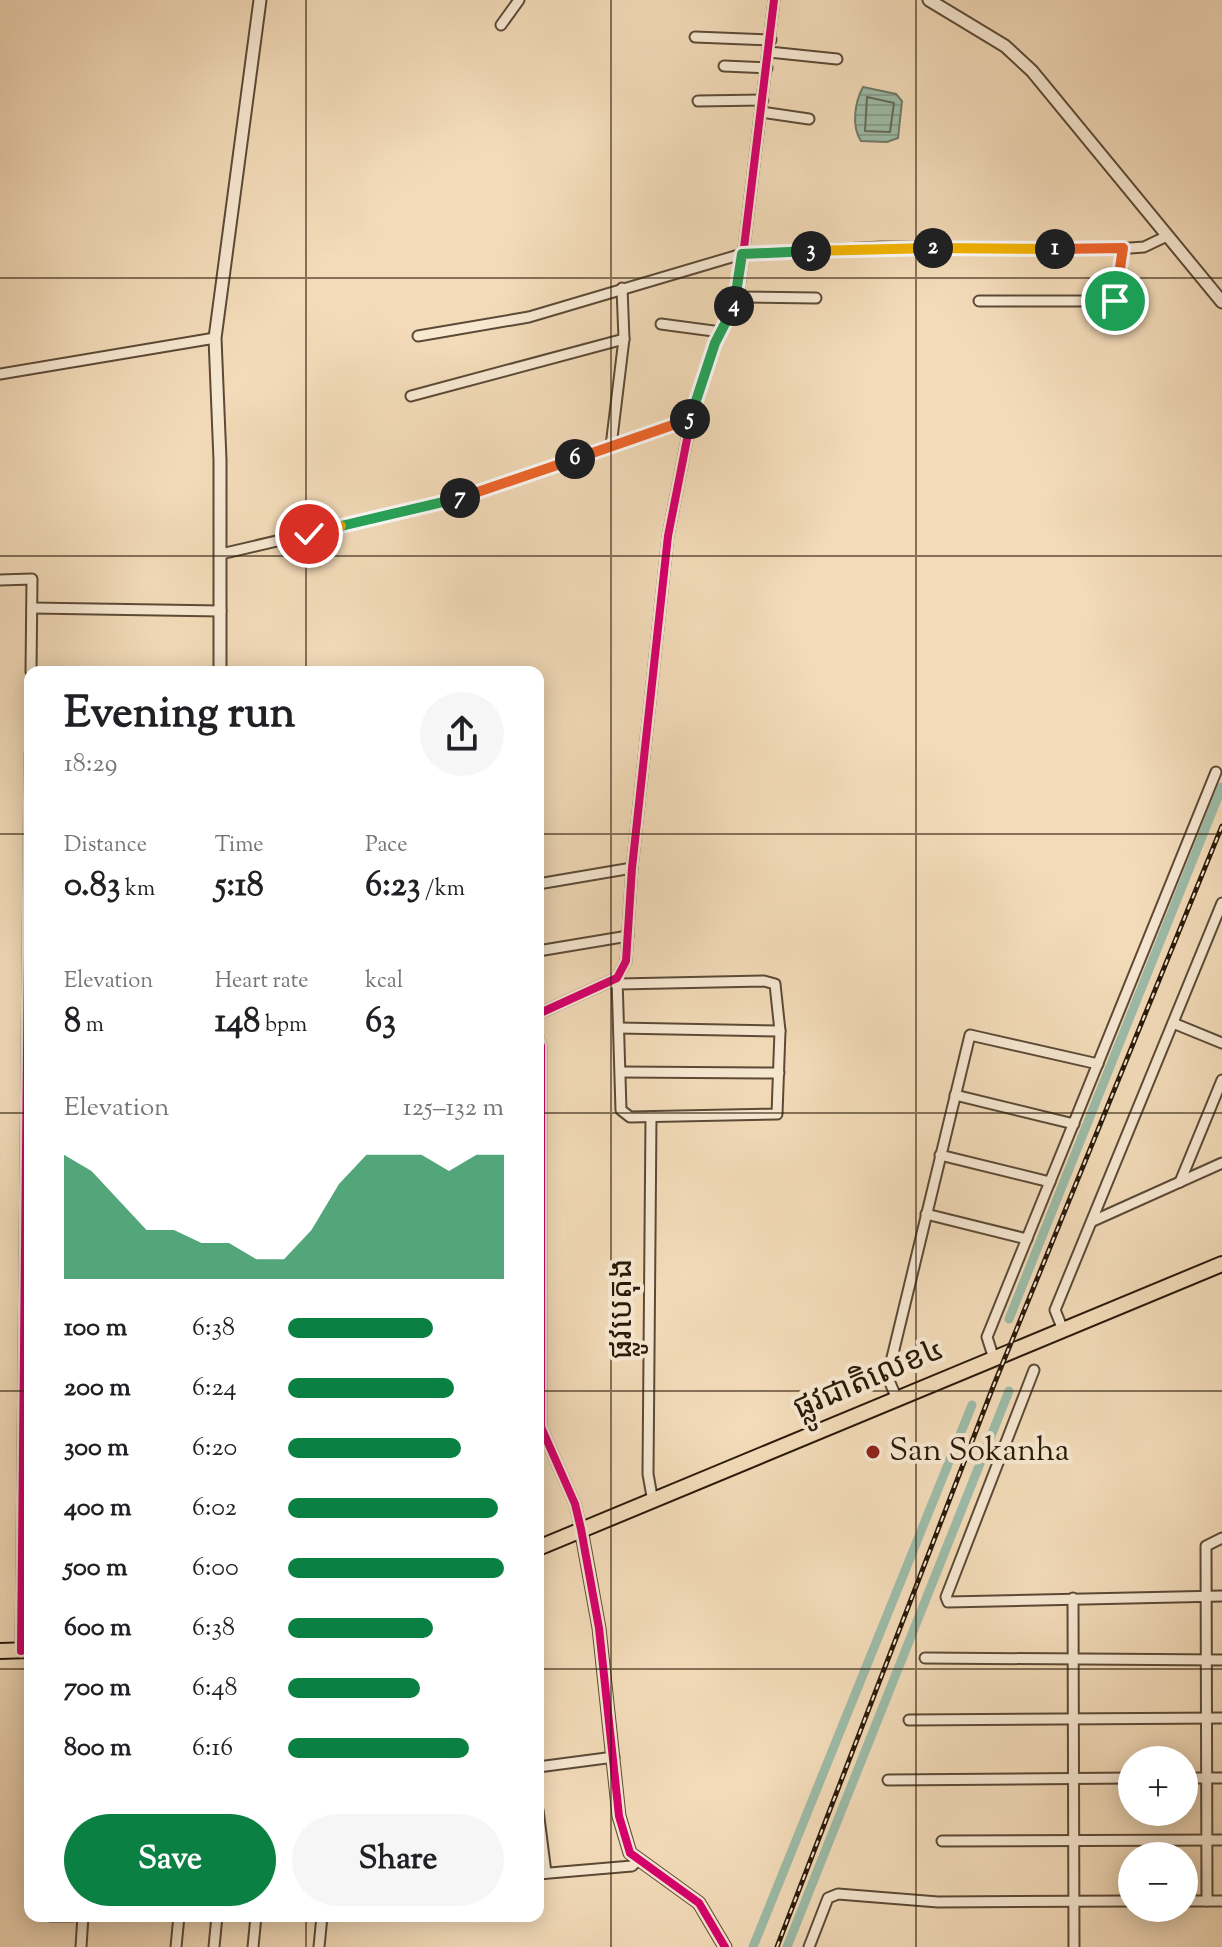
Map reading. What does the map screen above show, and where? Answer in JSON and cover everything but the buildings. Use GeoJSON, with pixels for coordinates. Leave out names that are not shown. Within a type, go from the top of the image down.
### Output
{"type":"FeatureCollection","features":[{"type":"Feature","properties":{"kind":"highway","name":"ផ្លូវជាតិលេខ៤"},"geometry":{"type":"LineString","coordinates":[[544,1545],[1222,1264]]}},
{"type":"Feature","properties":{"kind":"highway"},"geometry":{"type":"LineString","coordinates":[[0,1651],[24,1650]]}},
{"type":"Feature","properties":{"kind":"street"},"geometry":{"type":"LineString","coordinates":[[220,666],[221,554],[215,338],[260,0]]}},
{"type":"Feature","properties":{"kind":"street"},"geometry":{"type":"LineString","coordinates":[[501,25],[519,0]]}},
{"type":"Feature","properties":{"kind":"street"},"geometry":{"type":"LineString","coordinates":[[544,1012],[618,981],[772,982],[777,992],[780,1031],[778,1111],[774,1115],[651,1117],[624,1114],[618,981],[626,961],[632,868],[668,536],[691,419],[721,332],[738,297],[774,0]]}},
{"type":"Feature","properties":{"kind":"street"},"geometry":{"type":"LineString","coordinates":[[929,0],[1005,46],[1032,71],[1082,127],[1222,302]]}},
{"type":"Feature","properties":{"kind":"street"},"geometry":{"type":"LineString","coordinates":[[695,37],[771,40]]}},
{"type":"Feature","properties":{"kind":"street"},"geometry":{"type":"LineString","coordinates":[[769,52],[837,59]]}},
{"type":"Feature","properties":{"kind":"street"},"geometry":{"type":"LineString","coordinates":[[724,66],[767,68]]}},
{"type":"Feature","properties":{"kind":"street"},"geometry":{"type":"LineString","coordinates":[[698,101],[763,100]]}},
{"type":"Feature","properties":{"kind":"street"},"geometry":{"type":"LineString","coordinates":[[761,112],[809,119]]}},
{"type":"Feature","properties":{"kind":"street"},"geometry":{"type":"LineString","coordinates":[[418,336],[529,317],[742,254],[881,247],[1123,248],[1144,247],[1167,236]]}},
{"type":"Feature","properties":{"kind":"street"},"geometry":{"type":"LineString","coordinates":[[979,301],[1115,301],[1123,248]]}},
{"type":"Feature","properties":{"kind":"street"},"geometry":{"type":"LineString","coordinates":[[611,446],[624,339],[622,288]]}},
{"type":"Feature","properties":{"kind":"street"},"geometry":{"type":"LineString","coordinates":[[738,297],[816,298]]}},
{"type":"Feature","properties":{"kind":"street"},"geometry":{"type":"LineString","coordinates":[[661,324],[721,332]]}},
{"type":"Feature","properties":{"kind":"street"},"geometry":{"type":"LineString","coordinates":[[0,374],[215,338]]}},
{"type":"Feature","properties":{"kind":"street"},"geometry":{"type":"LineString","coordinates":[[411,396],[624,339]]}},
{"type":"Feature","properties":{"kind":"street"},"geometry":{"type":"LineString","coordinates":[[221,554],[452,500],[691,419]]}},
{"type":"Feature","properties":{"kind":"street"},"geometry":{"type":"LineString","coordinates":[[0,580],[32,579],[31,666]]}},
{"type":"Feature","properties":{"kind":"street"},"geometry":{"type":"LineString","coordinates":[[32,608],[221,611]]}},
{"type":"Feature","properties":{"kind":"street"},"geometry":{"type":"LineString","coordinates":[[994,1359],[987,1337],[1216,772]]}},
{"type":"Feature","properties":{"kind":"street"},"geometry":{"type":"LineString","coordinates":[[544,883],[632,868]]}},
{"type":"Feature","properties":{"kind":"street"},"geometry":{"type":"LineString","coordinates":[[1063,1330],[1055,1310],[1221,910]]}},
{"type":"Feature","properties":{"kind":"street"},"geometry":{"type":"LineString","coordinates":[[544,950],[628,936]]}},
{"type":"Feature","properties":{"kind":"street"},"geometry":{"type":"LineString","coordinates":[[1173,1023],[1222,1043]]}},
{"type":"Feature","properties":{"kind":"street"},"geometry":{"type":"LineString","coordinates":[[619,1028],[780,1031]]}},
{"type":"Feature","properties":{"kind":"street"},"geometry":{"type":"LineString","coordinates":[[897,1399],[888,1378],[890,1366],[970,1035],[1098,1064]]}},
{"type":"Feature","properties":{"kind":"street"},"geometry":{"type":"LineString","coordinates":[[621,1072],[779,1073]]}},
{"type":"Feature","properties":{"kind":"street"},"geometry":{"type":"LineString","coordinates":[[1180,1182],[1222,1080]]}},
{"type":"Feature","properties":{"kind":"street"},"geometry":{"type":"LineString","coordinates":[[955,1095],[1074,1124]]}},
{"type":"Feature","properties":{"kind":"street","name":"ផ្លូវបេតុង"},"geometry":{"type":"LineString","coordinates":[[651,1117],[648,1474],[653,1502]]}},
{"type":"Feature","properties":{"kind":"street"},"geometry":{"type":"LineString","coordinates":[[940,1155],[1050,1182]]}},
{"type":"Feature","properties":{"kind":"street"},"geometry":{"type":"LineString","coordinates":[[1093,1221],[1222,1163]]}},
{"type":"Feature","properties":{"kind":"street"},"geometry":{"type":"LineString","coordinates":[[926,1214],[1027,1239]]}},
{"type":"Feature","properties":{"kind":"street"},"geometry":{"type":"LineString","coordinates":[[1034,1370],[946,1597],[952,1603],[1222,1596]]}},
{"type":"Feature","properties":{"kind":"street"},"geometry":{"type":"LineString","coordinates":[[544,1434],[575,1504],[581,1529],[599,1628],[623,1831],[630,1853],[699,1903],[725,1947]]}},
{"type":"Feature","properties":{"kind":"street"},"geometry":{"type":"LineString","coordinates":[[1207,1901],[1206,1546],[1222,1538]]}},
{"type":"Feature","properties":{"kind":"street"},"geometry":{"type":"LineString","coordinates":[[1073,1598],[1074,1947]]}},
{"type":"Feature","properties":{"kind":"street"},"geometry":{"type":"LineString","coordinates":[[925,1658],[1222,1660]]}},
{"type":"Feature","properties":{"kind":"street"},"geometry":{"type":"LineString","coordinates":[[909,1720],[1222,1718]]}},
{"type":"Feature","properties":{"kind":"street"},"geometry":{"type":"LineString","coordinates":[[544,1766],[614,1757]]}},
{"type":"Feature","properties":{"kind":"street"},"geometry":{"type":"LineString","coordinates":[[888,1780],[1118,1778]]}},
{"type":"Feature","properties":{"kind":"street"},"geometry":{"type":"LineString","coordinates":[[1198,1778],[1222,1778]]}},
{"type":"Feature","properties":{"kind":"street"},"geometry":{"type":"LineString","coordinates":[[942,1841],[1222,1840]]}},
{"type":"Feature","properties":{"kind":"street"},"geometry":{"type":"LineString","coordinates":[[544,1873],[632,1866],[637,1861]]}},
{"type":"Feature","properties":{"kind":"street"},"geometry":{"type":"LineString","coordinates":[[809,1947],[828,1898],[838,1894],[938,1902],[1118,1901]]}},
{"type":"Feature","properties":{"kind":"street"},"geometry":{"type":"LineString","coordinates":[[1198,1901],[1222,1901]]}},
{"type":"Feature","properties":{"kind":"street"},"geometry":{"type":"LineString","coordinates":[[81,1947],[83,1922]]}},
{"type":"Feature","properties":{"kind":"street"},"geometry":{"type":"LineString","coordinates":[[176,1947],[178,1922]]}},
{"type":"Feature","properties":{"kind":"street"},"geometry":{"type":"LineString","coordinates":[[214,1947],[216,1922]]}},
{"type":"Feature","properties":{"kind":"street"},"geometry":{"type":"LineString","coordinates":[[253,1947],[255,1922]]}},
{"type":"Feature","properties":{"kind":"street"},"geometry":{"type":"LineString","coordinates":[[319,1947],[321,1922]]}},
{"type":"Feature","properties":{"kind":"water"},"geometry":{"type":"Polygon","coordinates":[[[863,87],[896,94],[902,101],[898,138],[887,142],[861,141],[855,114],[863,87]]]}},
{"type":"Feature","properties":{"kind":"waterway"},"geometry":{"type":"LineString","coordinates":[[1009,1319],[1222,787]]}},
{"type":"Feature","properties":{"kind":"waterway"},"geometry":{"type":"LineString","coordinates":[[787,1947],[1009,1391]]}},
{"type":"Feature","properties":{"kind":"waterway"},"geometry":{"type":"LineString","coordinates":[[753,1947],[972,1405]]}},
{"type":"Feature","properties":{"kind":"railway"},"geometry":{"type":"LineString","coordinates":[[777,1947],[993,1387],[1222,826]]}},
{"type":"Feature","properties":{"kind":"cycle path"},"geometry":{"type":"LineString","coordinates":[[544,1011],[617,978],[626,961],[632,868],[668,536],[691,419],[715,343],[738,297],[774,0]]}},
{"type":"Feature","properties":{"kind":"cycle path"},"geometry":{"type":"LineString","coordinates":[[21,1651],[24,1352]]}},
{"type":"Feature","properties":{"kind":"cycle path"},"geometry":{"type":"LineString","coordinates":[[544,1434],[575,1504],[581,1529],[599,1628],[619,1816],[630,1853],[699,1903],[725,1947]]}},
{"type":"Feature","properties":{"kind":"place","name":"San Sokanha"},"geometry":{"type":"Point","coordinates":[873,1452]}},
{"type":"Feature","properties":{"kind":"route"},"geometry":{"type":"LineString","coordinates":[[309,534],[452,500],[691,419],[715,343],[738,297],[742,254],[881,247],[1123,248],[1115,301]]}}]}
